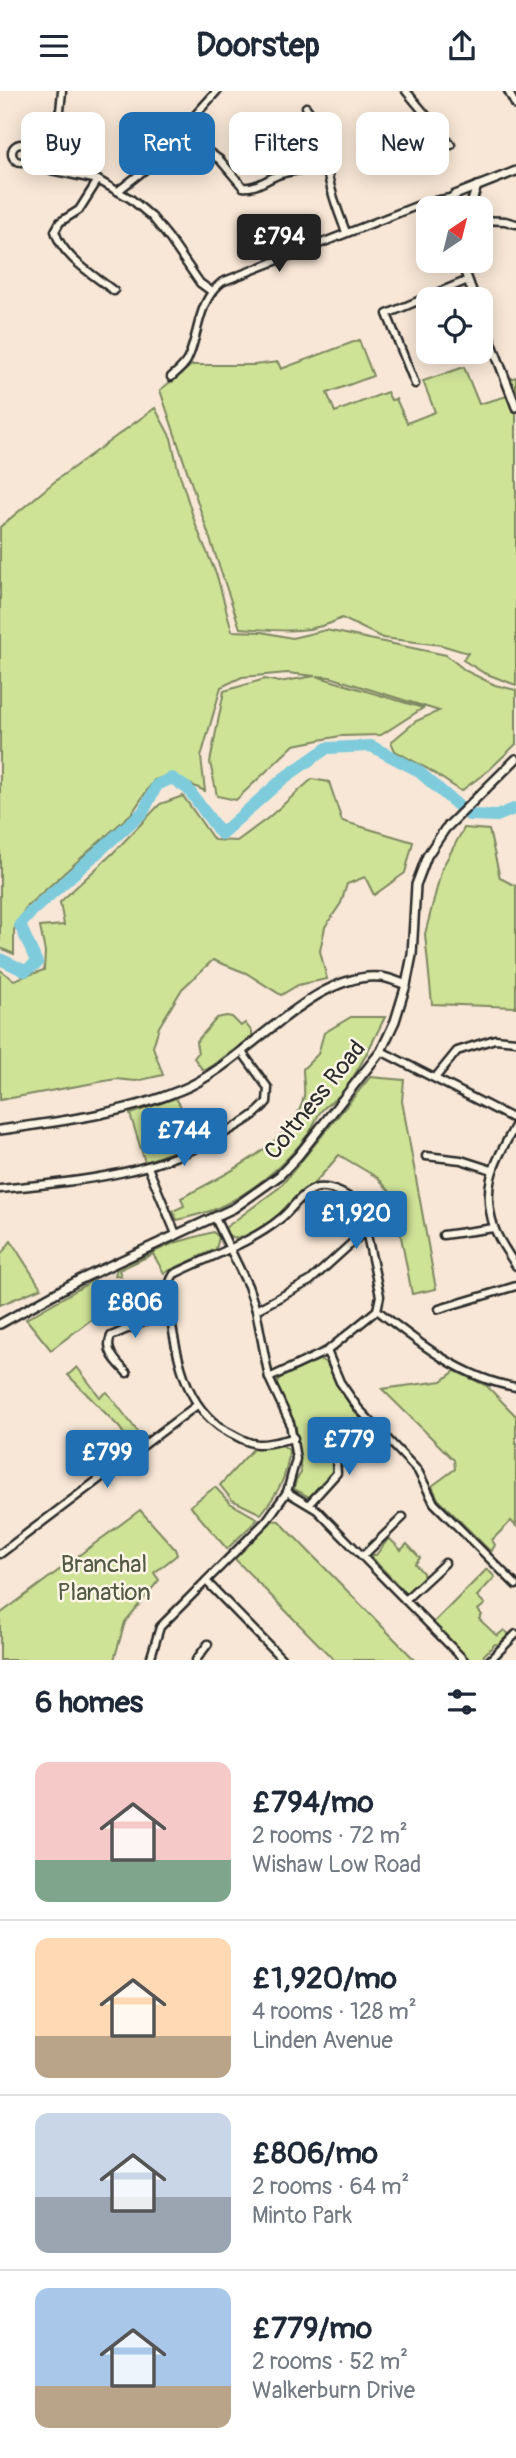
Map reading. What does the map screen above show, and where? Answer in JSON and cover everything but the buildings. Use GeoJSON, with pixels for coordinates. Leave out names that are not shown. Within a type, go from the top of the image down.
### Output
{"type":"FeatureCollection","features":[{"type":"Feature","properties":{"kind":"street"},"geometry":{"type":"LineString","coordinates":[[59,112],[62,91]]}},
{"type":"Feature","properties":{"kind":"street"},"geometry":{"type":"LineString","coordinates":[[199,112],[217,91]]}},
{"type":"Feature","properties":{"kind":"street"},"geometry":{"type":"LineString","coordinates":[[406,91],[451,145]]}},
{"type":"Feature","properties":{"kind":"street"},"geometry":{"type":"LineString","coordinates":[[508,91],[516,106]]}},
{"type":"Feature","properties":{"kind":"street"},"geometry":{"type":"LineString","coordinates":[[306,107],[309,112]]}},
{"type":"Feature","properties":{"kind":"street"},"geometry":{"type":"LineString","coordinates":[[21,144],[16,146],[12,153],[14,159],[21,162]]}},
{"type":"Feature","properties":{"kind":"street"},"geometry":{"type":"LineString","coordinates":[[215,156],[229,170]]}},
{"type":"Feature","properties":{"kind":"street"},"geometry":{"type":"LineString","coordinates":[[457,196],[516,171]]}},
{"type":"Feature","properties":{"kind":"street"},"geometry":{"type":"LineString","coordinates":[[74,175],[98,180],[118,191],[152,217],[200,283],[211,291]]}},
{"type":"Feature","properties":{"kind":"street"},"geometry":{"type":"LineString","coordinates":[[118,191],[138,175]]}},
{"type":"Feature","properties":{"kind":"street"},"geometry":{"type":"LineString","coordinates":[[233,175],[243,187],[251,188],[280,175]]}},
{"type":"Feature","properties":{"kind":"street"},"geometry":{"type":"LineString","coordinates":[[329,175],[338,214],[346,232]]}},
{"type":"Feature","properties":{"kind":"street"},"geometry":{"type":"LineString","coordinates":[[98,180],[79,210],[60,222],[55,231],[58,241],[66,251],[114,291]]}},
{"type":"Feature","properties":{"kind":"street"},"geometry":{"type":"LineString","coordinates":[[474,196],[477,186]]}},
{"type":"Feature","properties":{"kind":"street"},"geometry":{"type":"LineString","coordinates":[[460,195],[464,196]]}},
{"type":"Feature","properties":{"kind":"street"},"geometry":{"type":"LineString","coordinates":[[171,377],[189,356],[203,306],[211,291],[222,282],[416,206]]}},
{"type":"Feature","properties":{"kind":"street"},"geometry":{"type":"LineString","coordinates":[[496,220],[516,224]]}},
{"type":"Feature","properties":{"kind":"street"},"geometry":{"type":"LineString","coordinates":[[465,273],[471,287]]}},
{"type":"Feature","properties":{"kind":"street"},"geometry":{"type":"LineString","coordinates":[[415,384],[387,314],[468,280]]}},
{"type":"Feature","properties":{"kind":"street"},"geometry":{"type":"LineString","coordinates":[[493,347],[516,407]]}},
{"type":"Feature","properties":{"kind":"street","name":"Coltness Road"},"geometry":{"type":"LineString","coordinates":[[0,1324],[79,1280],[215,1218],[279,1176],[356,1085],[381,1051],[395,1021],[406,985],[411,955],[416,885],[427,856],[445,829],[516,759]]}},
{"type":"Feature","properties":{"kind":"street"},"geometry":{"type":"LineString","coordinates":[[0,1130],[105,1115],[153,1101],[193,1084],[242,1052],[298,1007],[330,988],[370,977],[391,979],[406,985]]}},
{"type":"Feature","properties":{"kind":"street"},"geometry":{"type":"LineString","coordinates":[[435,1078],[457,1051],[495,1039],[516,1041]]}},
{"type":"Feature","properties":{"kind":"street"},"geometry":{"type":"LineString","coordinates":[[381,1051],[516,1122],[488,1182],[494,1228],[516,1266]]}},
{"type":"Feature","properties":{"kind":"street"},"geometry":{"type":"LineString","coordinates":[[0,1189],[112,1177],[148,1167],[205,1145],[267,1103],[268,1088],[242,1052]]}},
{"type":"Feature","properties":{"kind":"street"},"geometry":{"type":"LineString","coordinates":[[426,1156],[461,1160],[492,1170]]}},
{"type":"Feature","properties":{"kind":"street"},"geometry":{"type":"LineString","coordinates":[[148,1167],[176,1234]]}},
{"type":"Feature","properties":{"kind":"street"},"geometry":{"type":"LineString","coordinates":[[269,1378],[327,1351],[377,1310],[380,1296],[361,1207],[357,1202],[331,1189],[310,1191],[272,1225],[254,1237],[174,1274],[168,1282],[170,1316],[183,1375],[197,1405],[223,1430],[242,1440],[257,1444],[294,1438]]}},
{"type":"Feature","properties":{"kind":"street"},"geometry":{"type":"LineString","coordinates":[[150,1660],[160,1627],[267,1520],[286,1492],[296,1459],[290,1423],[269,1378],[256,1310],[248,1286],[215,1218]]}},
{"type":"Feature","properties":{"kind":"street"},"geometry":{"type":"LineString","coordinates":[[443,1235],[494,1228]]}},
{"type":"Feature","properties":{"kind":"street"},"geometry":{"type":"LineString","coordinates":[[256,1310],[310,1281],[365,1231]]}},
{"type":"Feature","properties":{"kind":"street"},"geometry":{"type":"LineString","coordinates":[[507,1251],[516,1246]]}},
{"type":"Feature","properties":{"kind":"street"},"geometry":{"type":"LineString","coordinates":[[439,1309],[516,1286]]}},
{"type":"Feature","properties":{"kind":"street"},"geometry":{"type":"LineString","coordinates":[[377,1310],[422,1346],[504,1385],[516,1387]]}},
{"type":"Feature","properties":{"kind":"street"},"geometry":{"type":"LineString","coordinates":[[127,1373],[108,1350],[111,1336],[158,1316],[170,1316]]}},
{"type":"Feature","properties":{"kind":"street"},"geometry":{"type":"LineString","coordinates":[[327,1351],[341,1382],[358,1408],[418,1471],[434,1503],[516,1585]]}},
{"type":"Feature","properties":{"kind":"street"},"geometry":{"type":"LineString","coordinates":[[0,1554],[197,1405]]}},
{"type":"Feature","properties":{"kind":"street"},"geometry":{"type":"LineString","coordinates":[[309,1504],[337,1473],[334,1433]]}},
{"type":"Feature","properties":{"kind":"street"},"geometry":{"type":"LineString","coordinates":[[286,1492],[309,1504],[464,1660]]}},
{"type":"Feature","properties":{"kind":"street"},"geometry":{"type":"LineString","coordinates":[[363,1556],[403,1517]]}},
{"type":"Feature","properties":{"kind":"street"},"geometry":{"type":"LineString","coordinates":[[405,1600],[445,1563]]}},
{"type":"Feature","properties":{"kind":"street"},"geometry":{"type":"LineString","coordinates":[[206,1581],[283,1660]]}},
{"type":"Feature","properties":{"kind":"street"},"geometry":{"type":"LineString","coordinates":[[490,1660],[516,1634]]}},
{"type":"Feature","properties":{"kind":"street"},"geometry":{"type":"LineString","coordinates":[[196,1660],[208,1644]]}},
{"type":"Feature","properties":{"kind":"street"},"geometry":{"type":"LineString","coordinates":[[496,1654],[502,1660]]}},
{"type":"Feature","properties":{"kind":"green space"},"geometry":{"type":"Polygon","coordinates":[[[359,340],[373,376],[327,393],[335,412],[387,392],[391,400],[396,399],[407,423],[435,412],[423,381],[464,367],[479,404],[511,395],[506,380],[516,377],[516,685],[484,673],[463,660],[468,653],[441,645],[383,638],[342,618],[304,630],[240,628],[160,390],[192,365],[254,365],[278,362],[281,369],[359,340]]]}},
{"type":"Feature","properties":{"kind":"green space"},"geometry":{"type":"Polygon","coordinates":[[[155,408],[171,438],[196,526],[217,576],[232,631],[262,632],[292,638],[326,630],[446,655],[466,671],[495,685],[516,690],[516,744],[489,770],[461,791],[395,751],[391,742],[416,721],[439,711],[330,677],[316,676],[423,708],[381,735],[340,736],[294,745],[236,800],[217,796],[210,762],[224,691],[265,679],[279,682],[315,676],[287,673],[242,677],[221,687],[201,757],[205,791],[170,775],[154,780],[132,813],[26,907],[14,930],[14,954],[0,948],[0,527],[59,478],[155,408]]]}},
{"type":"Feature","properties":{"kind":"green space"},"geometry":{"type":"Polygon","coordinates":[[[312,779],[329,782],[342,821],[413,842],[405,873],[374,895],[365,877],[347,884],[341,903],[325,927],[320,951],[327,979],[298,985],[281,995],[246,973],[213,960],[182,989],[159,1027],[153,1047],[163,1075],[136,1081],[116,1079],[0,1100],[0,970],[14,980],[44,970],[45,952],[40,927],[64,925],[60,902],[160,804],[183,796],[214,840],[237,841],[312,779]]]}},
{"type":"Feature","properties":{"kind":"green space"},"geometry":{"type":"Polygon","coordinates":[[[464,828],[489,830],[500,878],[516,886],[516,1007],[432,1004],[425,934],[442,868],[464,828]]]}},
{"type":"Feature","properties":{"kind":"green space"},"geometry":{"type":"Polygon","coordinates":[[[232,1017],[241,1026],[245,1023],[252,1032],[252,1037],[207,1069],[202,1069],[194,1058],[198,1053],[196,1042],[217,1018],[232,1017]]]}},
{"type":"Feature","properties":{"kind":"green space"},"geometry":{"type":"Polygon","coordinates":[[[351,1017],[385,1017],[351,1081],[339,1096],[321,1111],[300,1145],[278,1167],[241,1196],[213,1210],[177,1220],[173,1211],[184,1206],[181,1198],[254,1157],[287,1129],[298,1113],[304,1096],[303,1069],[318,1054],[324,1033],[351,1017]]]}},
{"type":"Feature","properties":{"kind":"green space"},"geometry":{"type":"Polygon","coordinates":[[[370,1077],[404,1080],[402,1101],[436,1289],[412,1294],[393,1195],[378,1178],[339,1155],[306,1192],[281,1214],[253,1232],[238,1239],[228,1235],[225,1228],[280,1187],[370,1077]]]}},
{"type":"Feature","properties":{"kind":"green space"},"geometry":{"type":"Polygon","coordinates":[[[176,1098],[200,1141],[145,1162],[130,1114],[176,1098]]]}},
{"type":"Feature","properties":{"kind":"green space"},"geometry":{"type":"Polygon","coordinates":[[[213,1232],[219,1237],[216,1249],[164,1273],[153,1254],[119,1270],[121,1276],[115,1275],[117,1268],[174,1243],[213,1232]]]}},
{"type":"Feature","properties":{"kind":"green space"},"geometry":{"type":"Polygon","coordinates":[[[11,1241],[41,1288],[0,1305],[0,1256],[11,1241]]]}},
{"type":"Feature","properties":{"kind":"green space"},"geometry":{"type":"Polygon","coordinates":[[[94,1280],[105,1309],[51,1350],[26,1319],[94,1280]]]}},
{"type":"Feature","properties":{"kind":"green space"},"geometry":{"type":"Polygon","coordinates":[[[319,1360],[326,1362],[347,1400],[374,1434],[311,1498],[294,1489],[301,1473],[296,1426],[276,1384],[280,1378],[319,1360]]]}},
{"type":"Feature","properties":{"kind":"green space"},"geometry":{"type":"Polygon","coordinates":[[[77,1367],[100,1397],[107,1392],[141,1436],[131,1444],[119,1427],[68,1375],[77,1367]]]}},
{"type":"Feature","properties":{"kind":"green space"},"geometry":{"type":"Polygon","coordinates":[[[455,1371],[487,1386],[516,1416],[516,1526],[511,1521],[492,1540],[495,1545],[491,1552],[438,1499],[432,1486],[455,1469],[454,1460],[382,1389],[442,1381],[455,1371]]]}},
{"type":"Feature","properties":{"kind":"green space"},"geometry":{"type":"Polygon","coordinates":[[[282,1445],[289,1450],[284,1477],[261,1514],[232,1500],[220,1485],[254,1448],[282,1445]]]}},
{"type":"Feature","properties":{"kind":"green space"},"geometry":{"type":"Polygon","coordinates":[[[215,1487],[230,1503],[258,1519],[227,1549],[190,1506],[215,1487]]]}},
{"type":"Feature","properties":{"kind":"green space","name":"Branchal Planation"},"geometry":{"type":"Polygon","coordinates":[[[140,1510],[175,1549],[177,1555],[154,1573],[159,1580],[125,1622],[114,1660],[0,1660],[0,1614],[140,1510]]]}},
{"type":"Feature","properties":{"kind":"green space"},"geometry":{"type":"Polygon","coordinates":[[[267,1520],[279,1521],[415,1660],[334,1660],[232,1556],[267,1520]]]}},
{"type":"Feature","properties":{"kind":"green space"},"geometry":{"type":"Polygon","coordinates":[[[389,1538],[401,1550],[407,1544],[420,1558],[415,1564],[424,1578],[409,1592],[405,1592],[372,1558],[389,1538]]]}},
{"type":"Feature","properties":{"kind":"green space"},"geometry":{"type":"Polygon","coordinates":[[[487,1569],[495,1577],[477,1596],[485,1604],[478,1610],[482,1615],[479,1619],[497,1636],[504,1630],[509,1634],[484,1655],[483,1660],[469,1660],[433,1623],[487,1569]]]}},
{"type":"Feature","properties":{"kind":"waterway"},"geometry":{"type":"LineString","coordinates":[[0,959],[25,971],[37,963],[20,925],[32,911],[143,812],[157,785],[172,778],[188,789],[221,834],[284,778],[327,748],[371,746],[417,770],[469,815],[497,816],[516,808]]}}]}
